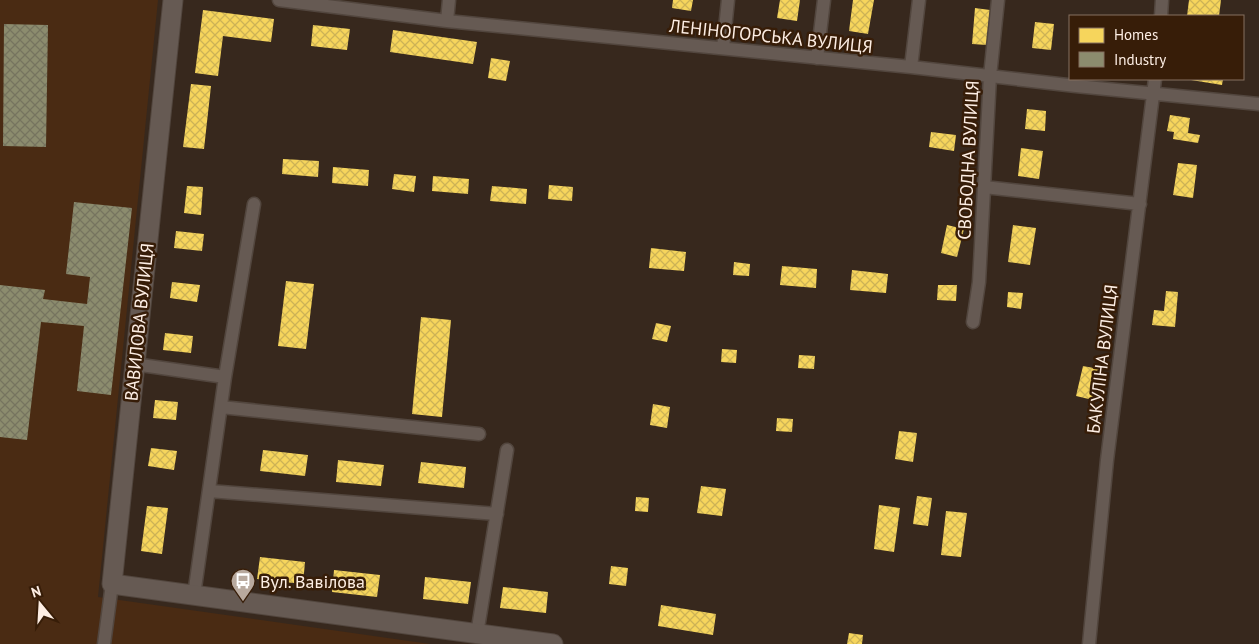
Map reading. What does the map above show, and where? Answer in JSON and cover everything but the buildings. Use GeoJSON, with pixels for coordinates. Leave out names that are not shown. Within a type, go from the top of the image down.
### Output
{"type":"FeatureCollection","features":[{"type":"Feature","properties":{"kind":"street","name":"ВАВИЛОВА ВУЛИЦЯ"},"geometry":{"type":"LineString","coordinates":[[104,644],[112,584],[173,0]]}},
{"type":"Feature","properties":{"kind":"street","name":"ЛЕНІНОГОРСЬКА ВУЛИЦЯ"},"geometry":{"type":"LineString","coordinates":[[279,0],[369,6],[447,21],[1259,104]]}},
{"type":"Feature","properties":{"kind":"street"},"geometry":{"type":"LineString","coordinates":[[447,21],[449,0]]}},
{"type":"Feature","properties":{"kind":"street"},"geometry":{"type":"LineString","coordinates":[[722,48],[728,0]]}},
{"type":"Feature","properties":{"kind":"street"},"geometry":{"type":"LineString","coordinates":[[817,58],[824,0]]}},
{"type":"Feature","properties":{"kind":"street"},"geometry":{"type":"LineString","coordinates":[[911,67],[919,0]]}},
{"type":"Feature","properties":{"kind":"street","name":"СВОБОДНА ВУЛИЦЯ"},"geometry":{"type":"LineString","coordinates":[[973,322],[978,282],[990,76],[998,0]]}},
{"type":"Feature","properties":{"kind":"street"},"geometry":{"type":"LineString","coordinates":[[1161,15],[1162,0]]}},
{"type":"Feature","properties":{"kind":"street","name":"БАКУЛІНА ВУЛИЦЯ"},"geometry":{"type":"LineString","coordinates":[[1089,644],[1106,460],[1155,80]]}},
{"type":"Feature","properties":{"kind":"street"},"geometry":{"type":"LineString","coordinates":[[984,187],[1140,204]]}},
{"type":"Feature","properties":{"kind":"street"},"geometry":{"type":"LineString","coordinates":[[194,595],[225,377],[254,204]]}},
{"type":"Feature","properties":{"kind":"street"},"geometry":{"type":"LineString","coordinates":[[134,364],[225,377]]}},
{"type":"Feature","properties":{"kind":"street"},"geometry":{"type":"LineString","coordinates":[[221,407],[478,434]]}},
{"type":"Feature","properties":{"kind":"street"},"geometry":{"type":"LineString","coordinates":[[478,634],[507,450]]}},
{"type":"Feature","properties":{"kind":"street"},"geometry":{"type":"LineString","coordinates":[[209,491],[497,514]]}},
{"type":"Feature","properties":{"kind":"street"},"geometry":{"type":"LineString","coordinates":[[112,584],[553,644]]}},
{"type":"Feature","properties":{"kind":"shaded area"},"geometry":{"type":"Polygon","coordinates":[[[0,0],[158,0],[98,597],[430,644],[0,644],[0,0]]]}},
{"type":"Feature","properties":{"kind":"place","name":"Вул. Вавілова"},"geometry":{"type":"Point","coordinates":[243,602]}}]}
